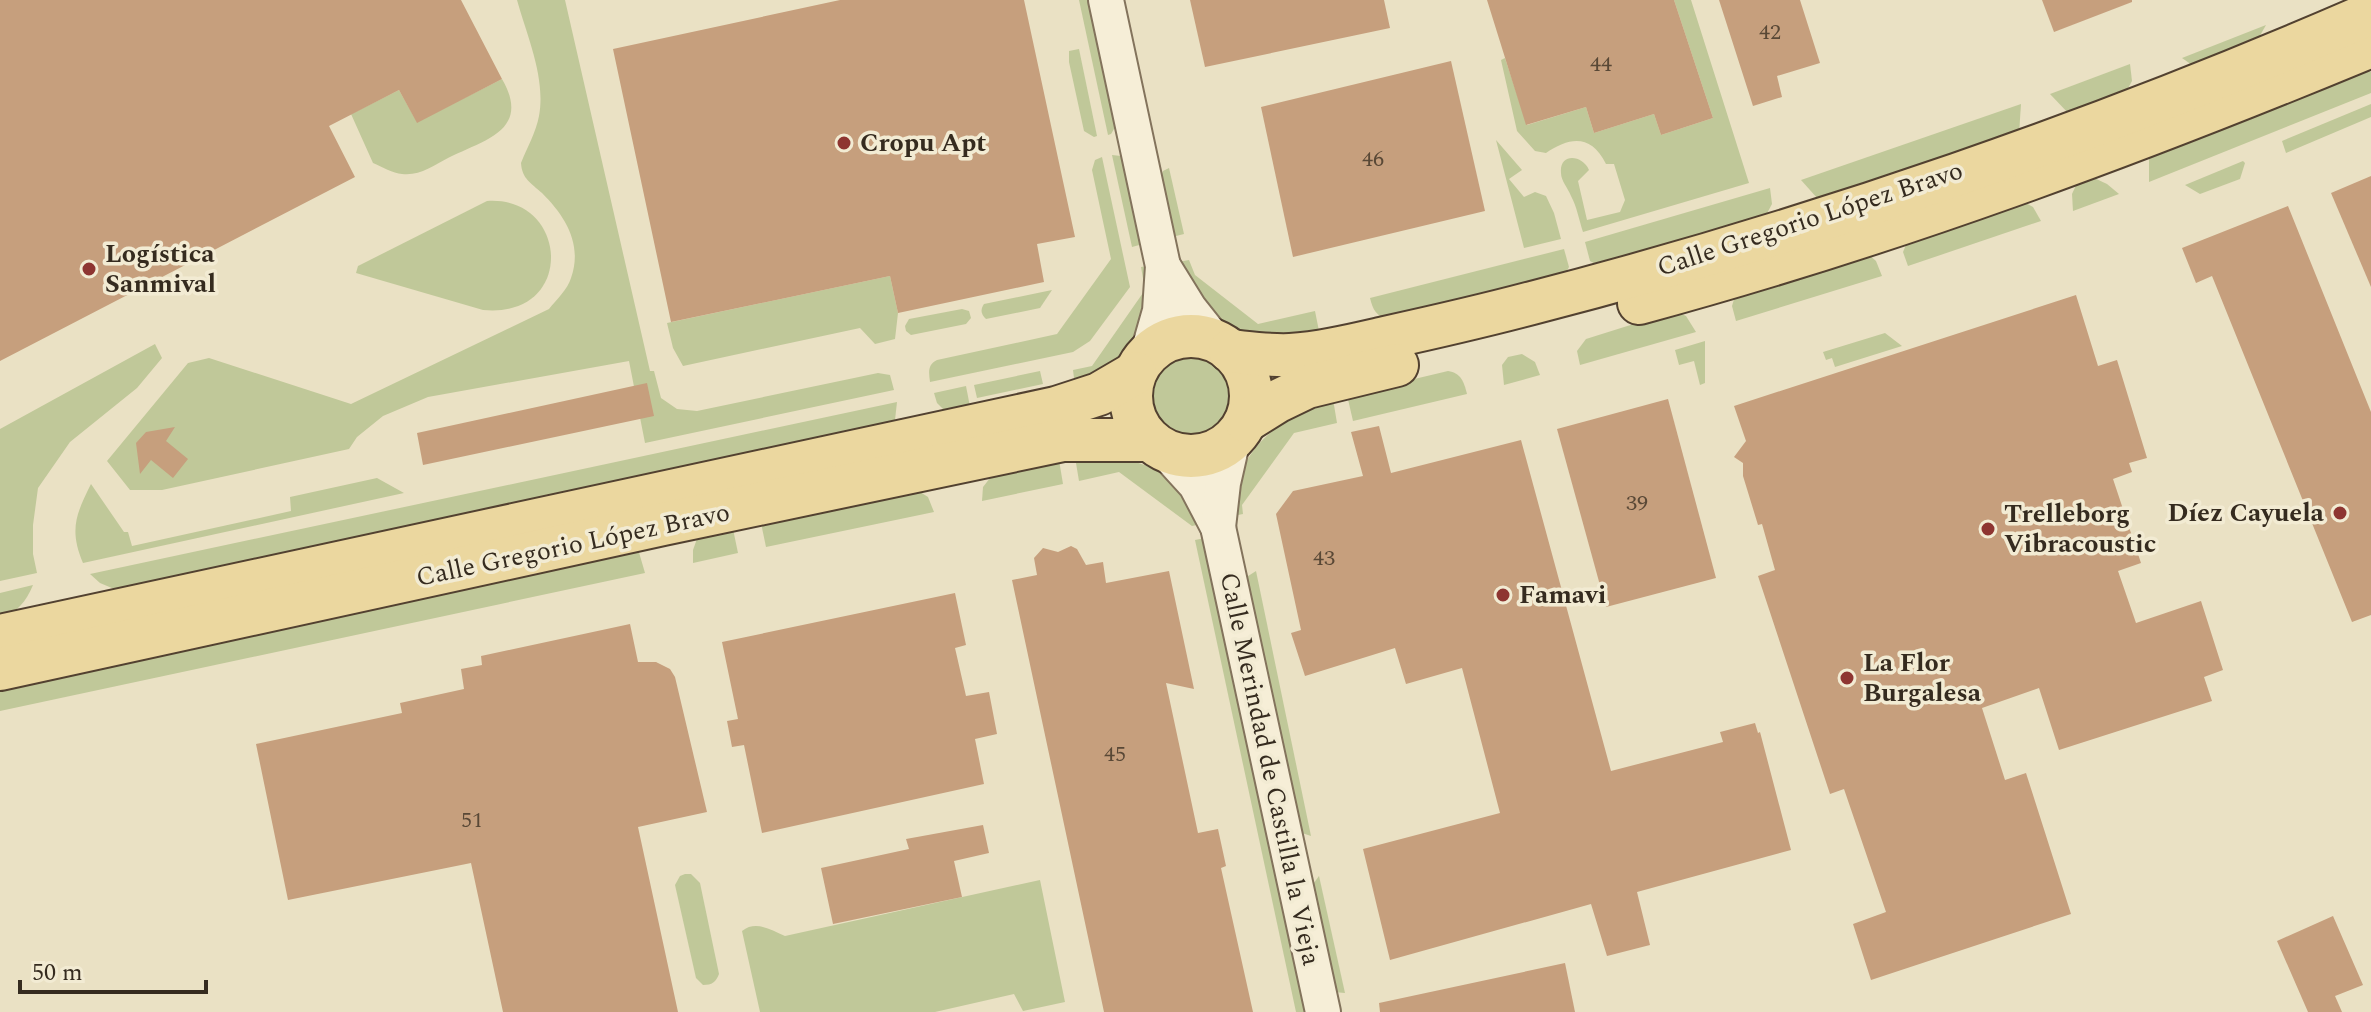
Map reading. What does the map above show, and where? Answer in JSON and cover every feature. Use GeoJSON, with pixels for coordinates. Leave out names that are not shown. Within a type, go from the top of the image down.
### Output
{"type":"FeatureCollection","features":[{"type":"Feature","properties":{"kind":"main road","name":"Calle Gregorio López Bravo"},"geometry":{"type":"LineString","coordinates":[[1223,346],[1291,355],[1331,350],[1462,321],[1677,262],[1877,200],[2049,141],[2182,91],[2371,13]]}},
{"type":"Feature","properties":{"kind":"main road","name":"Calle Gregorio López Bravo"},"geometry":{"type":"LineString","coordinates":[[1240,430],[1290,395],[1325,381],[1703,286],[1882,230],[2118,148],[2371,46]]}},
{"type":"Feature","properties":{"kind":"main road"},"geometry":{"type":"LineString","coordinates":[[1188,336],[1223,346],[1239,360],[1250,383],[1250,409],[1240,430],[1208,454],[1194,457],[1157,445],[1141,431],[1132,409],[1131,385],[1142,363],[1160,344],[1188,336]]}},
{"type":"Feature","properties":{"kind":"main road","name":"Calle Gregorio López Bravo"},"geometry":{"type":"LineString","coordinates":[[0,636],[1056,408],[1099,394],[1142,363]]}},
{"type":"Feature","properties":{"kind":"main road","name":"Calle Gregorio López Bravo"},"geometry":{"type":"LineString","coordinates":[[0,669],[1063,440],[1157,445]]}},
{"type":"Feature","properties":{"kind":"street"},"geometry":{"type":"LineString","coordinates":[[1106,0],[1163,266],[1160,311],[1142,363]]}},
{"type":"Feature","properties":{"kind":"street"},"geometry":{"type":"LineString","coordinates":[[1163,266],[1189,308],[1223,346]]}},
{"type":"Feature","properties":{"kind":"street","name":"Calle Merindad de Castilla la Vieja"},"geometry":{"type":"LineString","coordinates":[[1218,527],[1223,483],[1240,430]]}},
{"type":"Feature","properties":{"kind":"street","name":"Calle Merindad de Castilla la Vieja"},"geometry":{"type":"LineString","coordinates":[[1157,445],[1196,485],[1218,527],[1323,1012]]}},
{"type":"Feature","properties":{"kind":"green space"},"geometry":{"type":"Polygon","coordinates":[[[517,0],[565,0],[650,371],[654,371],[661,398],[677,409],[697,411],[878,373],[890,375],[894,390],[645,443],[629,361],[428,397],[383,416],[357,437],[349,449],[162,490],[130,490],[107,461],[188,363],[209,358],[351,404],[549,309],[562,294],[574,266],[570,231],[558,211],[528,180],[521,163],[538,122],[540,87],[517,0]]]}},
{"type":"Feature","properties":{"kind":"green space"},"geometry":{"type":"Polygon","coordinates":[[[1079,0],[1091,0],[1117,124],[1108,135],[1079,0]]]}},
{"type":"Feature","properties":{"kind":"green space"},"geometry":{"type":"Polygon","coordinates":[[[1674,0],[1691,0],[1749,183],[1583,232],[1575,205],[1562,179],[1561,166],[1572,158],[1582,161],[1589,170],[1578,181],[1587,220],[1620,212],[1625,200],[1614,164],[1606,164],[1594,147],[1579,141],[1563,144],[1546,153],[1535,151],[1517,131],[1501,60],[1505,58],[1527,125],[1586,107],[1594,133],[1654,114],[1661,135],[1713,118],[1674,0]]]}},
{"type":"Feature","properties":{"kind":"green space"},"geometry":{"type":"Polygon","coordinates":[[[2266,25],[2258,39],[2201,64],[2192,65],[2182,58],[2266,25]]]}},
{"type":"Feature","properties":{"kind":"green space"},"geometry":{"type":"Polygon","coordinates":[[[1079,49],[1097,136],[1094,137],[1084,131],[1069,62],[1069,51],[1079,49]]]}},
{"type":"Feature","properties":{"kind":"green space"},"geometry":{"type":"Polygon","coordinates":[[[2130,64],[2132,81],[2126,92],[2070,115],[2050,94],[2130,64]]]}},
{"type":"Feature","properties":{"kind":"green space"},"geometry":{"type":"Polygon","coordinates":[[[2361,69],[2371,72],[2371,93],[2149,182],[2149,155],[2361,69]]]}},
{"type":"Feature","properties":{"kind":"green space"},"geometry":{"type":"Polygon","coordinates":[[[502,79],[510,97],[511,111],[499,131],[415,173],[399,173],[373,163],[351,114],[399,90],[417,122],[502,79]]]}},
{"type":"Feature","properties":{"kind":"green space"},"geometry":{"type":"Polygon","coordinates":[[[2021,104],[2019,134],[1949,159],[1818,199],[1801,180],[2021,104]]]}},
{"type":"Feature","properties":{"kind":"green space"},"geometry":{"type":"Polygon","coordinates":[[[2371,104],[2371,117],[2286,153],[2282,141],[2371,104]]]}},
{"type":"Feature","properties":{"kind":"green space"},"geometry":{"type":"Polygon","coordinates":[[[1496,140],[1522,170],[1509,179],[1524,197],[1535,192],[1546,196],[1561,239],[1524,248],[1496,140]]]}},
{"type":"Feature","properties":{"kind":"green space"},"geometry":{"type":"Polygon","coordinates":[[[1112,155],[1121,156],[1126,162],[1143,244],[1132,247],[1112,155]]]}},
{"type":"Feature","properties":{"kind":"green space"},"geometry":{"type":"Polygon","coordinates":[[[1102,157],[1130,287],[1090,341],[1073,352],[930,382],[930,367],[937,360],[1057,334],[1111,259],[1092,170],[1095,160],[1102,157]]]}},
{"type":"Feature","properties":{"kind":"green space"},"geometry":{"type":"Polygon","coordinates":[[[2243,161],[2240,179],[2200,194],[2185,185],[2243,161]]]}},
{"type":"Feature","properties":{"kind":"green space"},"geometry":{"type":"Polygon","coordinates":[[[1169,168],[1184,234],[1172,237],[1160,179],[1163,171],[1169,168]]]}},
{"type":"Feature","properties":{"kind":"green space"},"geometry":{"type":"Polygon","coordinates":[[[2092,177],[2119,194],[2073,211],[2072,194],[2078,181],[2092,177]]]}},
{"type":"Feature","properties":{"kind":"green space"},"geometry":{"type":"Polygon","coordinates":[[[1770,188],[1772,204],[1764,219],[1601,267],[1590,261],[1585,242],[1770,188]]]}},
{"type":"Feature","properties":{"kind":"green space"},"geometry":{"type":"Polygon","coordinates":[[[487,201],[514,204],[534,217],[547,235],[551,257],[547,278],[535,296],[514,308],[483,310],[356,273],[358,266],[487,201]]]}},
{"type":"Feature","properties":{"kind":"green space"},"geometry":{"type":"Polygon","coordinates":[[[2024,202],[2033,207],[2041,221],[1908,266],[1903,252],[1908,240],[2024,202]]]}},
{"type":"Feature","properties":{"kind":"green space"},"geometry":{"type":"Polygon","coordinates":[[[1564,249],[1569,267],[1564,276],[1389,320],[1381,317],[1372,306],[1370,298],[1564,249]]]}},
{"type":"Feature","properties":{"kind":"green space"},"geometry":{"type":"Polygon","coordinates":[[[1868,254],[1876,261],[1882,276],[1736,321],[1732,306],[1735,296],[1868,254]]]}},
{"type":"Feature","properties":{"kind":"green space"},"geometry":{"type":"Polygon","coordinates":[[[1189,260],[1195,275],[1258,324],[1315,311],[1320,336],[1260,334],[1219,319],[1199,300],[1178,262],[1189,260]]]}},
{"type":"Feature","properties":{"kind":"green space"},"geometry":{"type":"Polygon","coordinates":[[[1148,266],[1145,303],[1136,333],[1113,362],[1075,386],[1073,370],[1092,366],[1145,290],[1141,267],[1148,266]]]}},
{"type":"Feature","properties":{"kind":"green space"},"geometry":{"type":"Polygon","coordinates":[[[890,276],[898,313],[895,339],[875,344],[860,328],[683,366],[673,348],[667,323],[890,276]]]}},
{"type":"Feature","properties":{"kind":"green space"},"geometry":{"type":"Polygon","coordinates":[[[1052,290],[1040,308],[986,319],[982,314],[984,304],[1052,290]]]}},
{"type":"Feature","properties":{"kind":"green space"},"geometry":{"type":"Polygon","coordinates":[[[962,309],[969,311],[971,318],[966,324],[911,335],[906,331],[909,319],[962,309]]]}},
{"type":"Feature","properties":{"kind":"green space"},"geometry":{"type":"Polygon","coordinates":[[[1675,311],[1686,316],[1696,332],[1580,365],[1577,351],[1586,339],[1675,311]]]}},
{"type":"Feature","properties":{"kind":"green space"},"geometry":{"type":"Polygon","coordinates":[[[1885,333],[1902,346],[1835,367],[1832,358],[1826,360],[1823,352],[1885,333]]]}},
{"type":"Feature","properties":{"kind":"green space"},"geometry":{"type":"Polygon","coordinates":[[[1705,341],[1705,383],[1700,385],[1694,361],[1679,365],[1675,350],[1705,341]]]}},
{"type":"Feature","properties":{"kind":"green space"},"geometry":{"type":"Polygon","coordinates":[[[155,344],[162,358],[137,388],[70,442],[38,488],[33,525],[33,554],[37,573],[0,581],[0,429],[155,344]]]}},
{"type":"Feature","properties":{"kind":"green space"},"geometry":{"type":"Polygon","coordinates":[[[1522,354],[1535,362],[1540,375],[1504,385],[1502,365],[1508,357],[1522,354]]]}},
{"type":"Feature","properties":{"kind":"green space"},"geometry":{"type":"Polygon","coordinates":[[[1192,357],[1207,360],[1220,369],[1229,382],[1232,397],[1229,412],[1220,425],[1207,434],[1192,437],[1177,434],[1164,425],[1155,412],[1152,397],[1155,382],[1164,369],[1177,360],[1192,357]]]}},
{"type":"Feature","properties":{"kind":"green space"},"geometry":{"type":"Polygon","coordinates":[[[1040,371],[1043,384],[977,398],[974,385],[1040,371]]]}},
{"type":"Feature","properties":{"kind":"green space"},"geometry":{"type":"Polygon","coordinates":[[[1448,371],[1461,379],[1467,394],[1353,421],[1347,395],[1448,371]]]}},
{"type":"Feature","properties":{"kind":"green space"},"geometry":{"type":"Polygon","coordinates":[[[966,386],[971,412],[946,412],[937,403],[934,393],[966,386]]]}},
{"type":"Feature","properties":{"kind":"green space"},"geometry":{"type":"Polygon","coordinates":[[[1333,399],[1337,423],[1294,433],[1242,505],[1243,514],[1233,516],[1242,473],[1256,447],[1292,417],[1333,399]]]}},
{"type":"Feature","properties":{"kind":"green space"},"geometry":{"type":"Polygon","coordinates":[[[897,402],[895,420],[891,426],[119,591],[100,583],[90,574],[897,402]]]}},
{"type":"Feature","properties":{"kind":"green space"},"geometry":{"type":"Polygon","coordinates":[[[1075,457],[1117,459],[1151,468],[1178,488],[1202,524],[1192,526],[1119,472],[1079,481],[1075,457]]]}},
{"type":"Feature","properties":{"kind":"green space"},"geometry":{"type":"Polygon","coordinates":[[[1059,460],[1063,484],[982,501],[983,487],[994,473],[1059,460]]]}},
{"type":"Feature","properties":{"kind":"green space"},"geometry":{"type":"Polygon","coordinates":[[[377,478],[404,493],[83,563],[76,541],[78,513],[91,484],[124,532],[128,532],[132,546],[291,511],[290,497],[377,478]]]}},
{"type":"Feature","properties":{"kind":"green space"},"geometry":{"type":"Polygon","coordinates":[[[917,490],[928,497],[934,512],[766,547],[761,523],[917,490]]]}},
{"type":"Feature","properties":{"kind":"green space"},"geometry":{"type":"Polygon","coordinates":[[[733,529],[738,553],[693,563],[698,536],[733,529]]]}},
{"type":"Feature","properties":{"kind":"green space"},"geometry":{"type":"Polygon","coordinates":[[[1205,538],[1306,1012],[1296,1012],[1195,540],[1205,538]]]}},
{"type":"Feature","properties":{"kind":"green space"},"geometry":{"type":"Polygon","coordinates":[[[638,549],[645,573],[0,711],[0,685],[638,549]]]}},
{"type":"Feature","properties":{"kind":"green space"},"geometry":{"type":"Polygon","coordinates":[[[1256,571],[1311,836],[1299,832],[1245,578],[1256,571]]]}},
{"type":"Feature","properties":{"kind":"green space"},"geometry":{"type":"Polygon","coordinates":[[[33,585],[20,606],[0,619],[0,593],[33,585]]]}},
{"type":"Feature","properties":{"kind":"green space"},"geometry":{"type":"Polygon","coordinates":[[[685,874],[691,874],[700,883],[719,974],[709,984],[703,985],[696,978],[675,885],[685,874]]]}},
{"type":"Feature","properties":{"kind":"green space"},"geometry":{"type":"Polygon","coordinates":[[[1319,876],[1345,993],[1334,992],[1311,887],[1319,876]]]}},
{"type":"Feature","properties":{"kind":"green space"},"geometry":{"type":"Polygon","coordinates":[[[1040,880],[1065,1002],[1023,1011],[1014,994],[935,1012],[760,1012],[742,931],[747,928],[764,927],[785,936],[1040,880]]]}},
{"type":"Feature","properties":{"kind":"building","name":"Logística Sanmival"},"geometry":{"type":"Polygon","coordinates":[[[0,0],[461,0],[502,79],[417,123],[399,90],[329,126],[355,177],[0,361],[0,0]]]}},
{"type":"Feature","properties":{"kind":"building","name":"Cropu Apt"},"geometry":{"type":"Polygon","coordinates":[[[840,0],[1024,0],[1075,237],[1037,244],[1044,282],[898,313],[890,276],[671,322],[613,49],[840,0]]]}},
{"type":"Feature","properties":{"kind":"building"},"geometry":{"type":"Polygon","coordinates":[[[1190,0],[1384,0],[1390,28],[1205,67],[1190,0]]]}},
{"type":"Feature","properties":{"kind":"building"},"geometry":{"type":"Polygon","coordinates":[[[1487,0],[1674,0],[1713,118],[1661,135],[1654,114],[1594,133],[1586,107],[1526,125],[1487,0]]]}},
{"type":"Feature","properties":{"kind":"building"},"geometry":{"type":"Polygon","coordinates":[[[1719,0],[1800,0],[1820,63],[1777,76],[1782,97],[1753,106],[1719,0]]]}},
{"type":"Feature","properties":{"kind":"building"},"geometry":{"type":"Polygon","coordinates":[[[2042,0],[2132,0],[2132,2],[2054,32],[2042,0]]]}},
{"type":"Feature","properties":{"kind":"building"},"geometry":{"type":"Polygon","coordinates":[[[1451,61],[1485,211],[1293,257],[1261,107],[1451,61]]]}},
{"type":"Feature","properties":{"kind":"building"},"geometry":{"type":"Polygon","coordinates":[[[2371,176],[2371,287],[2331,193],[2371,176]]]}},
{"type":"Feature","properties":{"kind":"building","name":"Díez Cayuela"},"geometry":{"type":"Polygon","coordinates":[[[2288,206],[2371,412],[2371,615],[2352,622],[2212,276],[2196,283],[2182,248],[2288,206]]]}},
{"type":"Feature","properties":{"kind":"building"},"geometry":{"type":"Polygon","coordinates":[[[2076,295],[2098,366],[2117,360],[2147,458],[2129,463],[2132,472],[2113,479],[2141,563],[2118,571],[2136,623],[2201,601],[2223,670],[2204,677],[2212,701],[2059,750],[2039,688],[1982,708],[2005,780],[2026,773],[2071,914],[1871,980],[1853,924],[1886,912],[1844,789],[1830,794],[1758,576],[1775,570],[1762,524],[1758,525],[1743,476],[1743,463],[1734,457],[1746,441],[1734,406],[2076,295]]]}},
{"type":"Feature","properties":{"kind":"building"},"geometry":{"type":"Polygon","coordinates":[[[647,383],[654,416],[423,465],[417,433],[647,383]]]}},
{"type":"Feature","properties":{"kind":"building"},"geometry":{"type":"Polygon","coordinates":[[[1668,399],[1716,578],[1606,607],[1557,429],[1668,399]]]}},
{"type":"Feature","properties":{"kind":"building","name":"Famavi"},"geometry":{"type":"Polygon","coordinates":[[[1379,426],[1391,473],[1521,440],[1611,771],[1723,742],[1720,732],[1755,723],[1791,850],[1637,892],[1650,945],[1607,956],[1591,904],[1390,960],[1363,849],[1500,813],[1462,668],[1406,684],[1395,648],[1305,676],[1291,633],[1301,630],[1276,514],[1293,491],[1363,476],[1351,432],[1379,426]]]}},
{"type":"Feature","properties":{"kind":"building"},"geometry":{"type":"Polygon","coordinates":[[[175,427],[166,441],[188,459],[173,478],[151,460],[140,474],[136,443],[146,432],[175,427]]]}},
{"type":"Feature","properties":{"kind":"building"},"geometry":{"type":"Polygon","coordinates":[[[1071,546],[1077,549],[1086,565],[1103,562],[1106,583],[1169,571],[1194,689],[1166,683],[1198,833],[1218,829],[1226,866],[1221,868],[1253,1012],[1104,1012],[1012,580],[1037,575],[1034,558],[1043,548],[1058,552],[1071,546]]]}},
{"type":"Feature","properties":{"kind":"building"},"geometry":{"type":"Polygon","coordinates":[[[955,593],[966,645],[955,648],[966,696],[989,692],[997,734],[975,739],[984,784],[762,833],[744,745],[732,747],[727,721],[738,719],[722,642],[955,593]]]}},
{"type":"Feature","properties":{"kind":"building"},"geometry":{"type":"Polygon","coordinates":[[[630,624],[638,662],[656,662],[670,669],[675,677],[707,812],[638,827],[678,1012],[503,1012],[471,863],[288,900],[256,744],[402,713],[400,703],[464,689],[461,669],[482,665],[481,656],[630,624]]]}},
{"type":"Feature","properties":{"kind":"building"},"geometry":{"type":"Polygon","coordinates":[[[983,825],[989,853],[954,861],[962,897],[833,924],[821,868],[909,849],[906,839],[983,825]]]}},
{"type":"Feature","properties":{"kind":"building"},"geometry":{"type":"Polygon","coordinates":[[[2333,916],[2363,985],[2335,996],[2342,1012],[2308,1012],[2277,941],[2333,916]]]}},
{"type":"Feature","properties":{"kind":"building"},"geometry":{"type":"Polygon","coordinates":[[[1565,963],[1575,1012],[1380,1012],[1379,1003],[1565,963]]]}},
{"type":"Feature","properties":{"kind":"place","name":"Cropu Apt"},"geometry":{"type":"Point","coordinates":[844,143]}},
{"type":"Feature","properties":{"kind":"place","name":"Logística Sanmival"},"geometry":{"type":"Point","coordinates":[89,269]}},
{"type":"Feature","properties":{"kind":"place","name":"Díez Cayuela"},"geometry":{"type":"Point","coordinates":[2340,513]}},
{"type":"Feature","properties":{"kind":"place","name":"Trelleborg Vibracoustic"},"geometry":{"type":"Point","coordinates":[1988,529]}},
{"type":"Feature","properties":{"kind":"place","name":"Famavi"},"geometry":{"type":"Point","coordinates":[1503,595]}},
{"type":"Feature","properties":{"kind":"place","name":"La Flor Burgalesa"},"geometry":{"type":"Point","coordinates":[1847,678]}}]}
